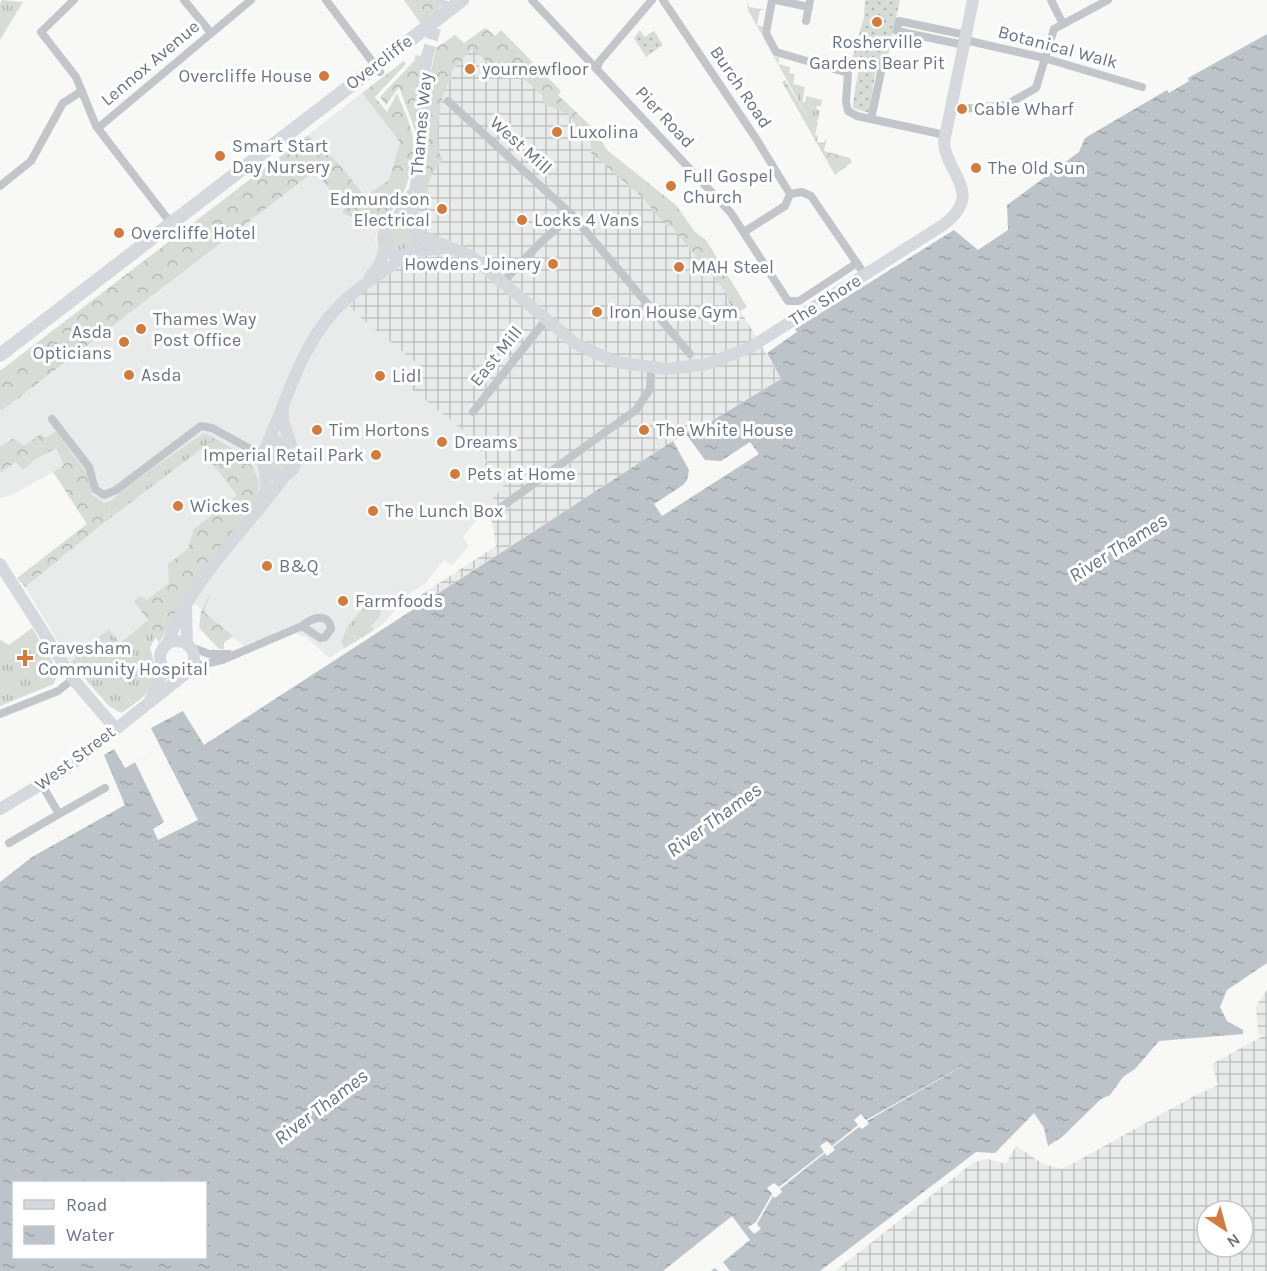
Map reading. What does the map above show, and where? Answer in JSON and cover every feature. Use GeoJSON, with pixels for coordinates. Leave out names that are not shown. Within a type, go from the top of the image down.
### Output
{"type":"FeatureCollection","features":[{"type":"Feature","properties":{"kind":"main road","name":"Overcliffe"},"geometry":{"type":"LineString","coordinates":[[0,355],[297,125],[378,68],[453,9],[473,0]]}},
{"type":"Feature","properties":{"kind":"main road","name":"Overcliffe"},"geometry":{"type":"LineString","coordinates":[[136,251],[167,234],[208,203],[351,94],[378,68]]}},
{"type":"Feature","properties":{"kind":"main road","name":"Overcliffe"},"geometry":{"type":"LineString","coordinates":[[297,125],[305,124],[345,93],[351,94]]}},
{"type":"Feature","properties":{"kind":"main road","name":"Overcliffe"},"geometry":{"type":"LineString","coordinates":[[170,222],[174,224],[201,204],[208,203]]}},
{"type":"Feature","properties":{"kind":"street"},"geometry":{"type":"LineString","coordinates":[[74,0],[41,30],[74,74],[98,128],[170,222]]}},
{"type":"Feature","properties":{"kind":"street"},"geometry":{"type":"LineString","coordinates":[[183,0],[211,33]]}},
{"type":"Feature","properties":{"kind":"street","name":"Lennox Avenue"},"geometry":{"type":"LineString","coordinates":[[98,128],[251,0]]}},
{"type":"Feature","properties":{"kind":"street"},"geometry":{"type":"LineString","coordinates":[[326,0],[378,68]]}},
{"type":"Feature","properties":{"kind":"street","name":"Pier Road"},"geometry":{"type":"LineString","coordinates":[[532,0],[731,213],[788,301],[799,301],[856,264]]}},
{"type":"Feature","properties":{"kind":"street"},"geometry":{"type":"LineString","coordinates":[[597,69],[598,62],[652,0]]}},
{"type":"Feature","properties":{"kind":"street","name":"Burch Road"},"geometry":{"type":"LineString","coordinates":[[663,0],[790,194]]}},
{"type":"Feature","properties":{"kind":"street"},"geometry":{"type":"LineString","coordinates":[[806,21],[810,4],[771,0],[766,33],[777,54],[848,73],[847,110],[871,119],[945,135],[973,0]]}},
{"type":"Feature","properties":{"kind":"street"},"geometry":{"type":"LineString","coordinates":[[1051,0],[1063,24]]}},
{"type":"Feature","properties":{"kind":"street"},"geometry":{"type":"LineString","coordinates":[[951,110],[1006,105],[1036,88],[1054,29],[1108,0]]}},
{"type":"Feature","properties":{"kind":"street"},"geometry":{"type":"LineString","coordinates":[[899,21],[965,40],[897,31],[899,21]]}},
{"type":"Feature","properties":{"kind":"street","name":"Botanical Walk"},"geometry":{"type":"LineString","coordinates":[[965,40],[1044,58],[1142,87]]}},
{"type":"Feature","properties":{"kind":"street","name":"Thames Way"},"geometry":{"type":"LineString","coordinates":[[414,230],[414,190],[420,161],[421,96],[428,57]]}},
{"type":"Feature","properties":{"kind":"street"},"geometry":{"type":"LineString","coordinates":[[871,119],[882,67]]}},
{"type":"Feature","properties":{"kind":"street"},"geometry":{"type":"LineString","coordinates":[[0,186],[31,161],[63,103],[82,91]]}},
{"type":"Feature","properties":{"kind":"street","name":"West Mill"},"geometry":{"type":"LineString","coordinates":[[448,101],[572,215],[690,354]]}},
{"type":"Feature","properties":{"kind":"street","name":"The Shore"},"geometry":{"type":"LineString","coordinates":[[414,230],[471,256],[545,321],[569,339],[597,355],[616,362],[651,369],[707,364],[750,347],[948,221],[961,204],[959,179],[945,151],[945,135]]}},
{"type":"Feature","properties":{"kind":"street","name":"Thames Way"},"geometry":{"type":"LineString","coordinates":[[393,224],[414,190]]}},
{"type":"Feature","properties":{"kind":"street"},"geometry":{"type":"LineString","coordinates":[[744,232],[785,206],[790,194],[802,192],[811,196],[865,275]]}},
{"type":"Feature","properties":{"kind":"street"},"geometry":{"type":"LineString","coordinates":[[502,283],[541,242],[572,215]]}},
{"type":"Feature","properties":{"kind":"street"},"geometry":{"type":"LineString","coordinates":[[249,519],[266,491],[264,458],[283,404],[308,346],[335,311],[367,281],[410,252],[416,243],[414,230],[404,223],[393,224],[385,231],[385,246],[381,262],[367,281]]}},
{"type":"Feature","properties":{"kind":"street"},"geometry":{"type":"LineString","coordinates":[[385,246],[395,255],[453,248]]}},
{"type":"Feature","properties":{"kind":"street","name":"East Mill"},"geometry":{"type":"LineString","coordinates":[[474,412],[545,321]]}},
{"type":"Feature","properties":{"kind":"street"},"geometry":{"type":"LineString","coordinates":[[489,516],[636,410],[650,389],[651,369]]}},
{"type":"Feature","properties":{"kind":"street"},"geometry":{"type":"LineString","coordinates":[[283,404],[284,421],[295,462],[204,576],[187,602],[161,653],[161,664],[168,673],[188,671],[222,660],[302,626]]}},
{"type":"Feature","properties":{"kind":"street"},"geometry":{"type":"LineString","coordinates":[[52,419],[88,467],[95,489],[104,495],[116,490],[201,426],[212,428],[264,458],[273,475],[287,473]]}},
{"type":"Feature","properties":{"kind":"street"},"geometry":{"type":"LineString","coordinates":[[264,458],[279,442],[292,448]]}},
{"type":"Feature","properties":{"kind":"street"},"geometry":{"type":"LineString","coordinates":[[1,568],[73,679],[115,728]]}},
{"type":"Feature","properties":{"kind":"street"},"geometry":{"type":"LineString","coordinates":[[187,602],[185,626],[189,646],[195,657],[188,671]]}},
{"type":"Feature","properties":{"kind":"street"},"geometry":{"type":"LineString","coordinates":[[167,644],[178,641],[209,654],[235,654]]}},
{"type":"Feature","properties":{"kind":"street","name":"West Street"},"geometry":{"type":"LineString","coordinates":[[147,705],[158,687],[161,664]]}},
{"type":"Feature","properties":{"kind":"street","name":"West Street"},"geometry":{"type":"LineString","coordinates":[[0,809],[42,785],[188,671]]}},
{"type":"Feature","properties":{"kind":"street"},"geometry":{"type":"LineString","coordinates":[[0,714],[58,691],[73,679]]}},
{"type":"Feature","properties":{"kind":"street"},"geometry":{"type":"LineString","coordinates":[[42,785],[59,814]]}},
{"type":"Feature","properties":{"kind":"street"},"geometry":{"type":"LineString","coordinates":[[9,843],[105,788]]}},
{"type":"Feature","properties":{"kind":"shaded area"},"geometry":{"type":"Polygon","coordinates":[[[487,29],[564,104],[727,288],[781,379],[692,433],[690,430],[416,607],[413,600],[496,546],[492,522],[483,511],[504,485],[482,467],[487,461],[464,442],[469,435],[409,387],[424,369],[360,317],[348,304],[365,289],[418,256],[425,231],[416,215],[451,55],[487,29]]]}},
{"type":"Feature","properties":{"kind":"shaded area"},"geometry":{"type":"Polygon","coordinates":[[[362,93],[400,142],[389,180],[365,196],[339,164],[308,135],[362,93]]]}},
{"type":"Feature","properties":{"kind":"shaded area","name":"Imperial Retail Park"},"geometry":{"type":"Polygon","coordinates":[[[315,171],[376,220],[382,218],[375,240],[424,369],[410,387],[470,435],[465,442],[488,461],[482,468],[504,485],[463,537],[469,546],[452,565],[444,560],[425,584],[410,593],[383,624],[329,658],[306,637],[298,635],[293,625],[243,646],[178,589],[148,620],[120,643],[109,629],[71,663],[25,587],[105,522],[64,466],[12,495],[0,498],[0,408],[3,411],[315,171]]]}},
{"type":"Feature","properties":{"kind":"shaded area"},"geometry":{"type":"Polygon","coordinates":[[[1267,990],[1267,1271],[835,1271],[974,1162],[988,1159],[1006,1164],[1016,1146],[1043,1164],[1063,1169],[1218,1085],[1212,1064],[1263,1036],[1258,1033],[1256,1006],[1267,990]]]}},
{"type":"Feature","properties":{"kind":"green space"},"geometry":{"type":"Polygon","coordinates":[[[2,0],[23,2],[0,40],[0,4],[2,0]]]}},
{"type":"Feature","properties":{"kind":"green space"},"geometry":{"type":"Polygon","coordinates":[[[404,0],[443,0],[442,6],[421,24],[404,0]]]}},
{"type":"Feature","properties":{"kind":"green space"},"geometry":{"type":"Polygon","coordinates":[[[747,0],[749,7],[766,10],[760,10],[757,25],[763,27],[761,33],[775,57],[779,58],[778,64],[790,67],[789,73],[795,74],[793,84],[805,87],[802,102],[805,102],[806,96],[822,100],[821,106],[817,106],[816,109],[820,111],[817,122],[809,120],[748,10],[747,0]]]}},
{"type":"Feature","properties":{"kind":"green space"},"geometry":{"type":"Polygon","coordinates":[[[865,0],[900,0],[886,65],[896,67],[895,69],[880,66],[875,74],[869,113],[853,108],[860,62],[852,59],[864,17],[865,0]]]}},
{"type":"Feature","properties":{"kind":"green space"},"geometry":{"type":"Polygon","coordinates":[[[485,28],[495,36],[501,30],[561,91],[558,95],[593,128],[607,150],[676,205],[695,232],[706,240],[747,307],[740,311],[731,308],[725,291],[671,226],[666,226],[642,197],[591,153],[591,144],[568,114],[543,104],[542,95],[517,74],[503,66],[487,62],[472,49],[449,74],[452,78],[444,93],[439,121],[438,149],[443,160],[429,182],[427,203],[416,210],[427,91],[436,48],[455,35],[464,43],[485,28]]]}},
{"type":"Feature","properties":{"kind":"green space"},"geometry":{"type":"Polygon","coordinates":[[[640,30],[644,37],[654,31],[663,45],[646,57],[634,38],[640,30]]]}},
{"type":"Feature","properties":{"kind":"green space"},"geometry":{"type":"Polygon","coordinates":[[[415,55],[422,56],[415,130],[399,87],[386,105],[380,97],[415,60],[415,55]]]}},
{"type":"Feature","properties":{"kind":"green space"},"geometry":{"type":"Polygon","coordinates":[[[404,61],[406,64],[375,97],[387,112],[397,93],[412,133],[413,159],[410,174],[398,202],[389,213],[378,220],[365,221],[343,213],[344,208],[315,171],[2,411],[0,408],[0,371],[308,135],[339,164],[365,196],[389,180],[400,142],[362,93],[404,61]]]}},
{"type":"Feature","properties":{"kind":"green space"},"geometry":{"type":"Polygon","coordinates":[[[785,80],[809,120],[818,122],[815,135],[818,136],[817,142],[823,143],[827,138],[824,151],[850,158],[852,162],[835,175],[782,82],[785,80]]]}},
{"type":"Feature","properties":{"kind":"green space"},"geometry":{"type":"Polygon","coordinates":[[[400,226],[408,230],[412,238],[408,246],[400,250],[392,246],[388,238],[392,230],[400,226]]]}},
{"type":"Feature","properties":{"kind":"green space"},"geometry":{"type":"Polygon","coordinates":[[[56,431],[88,475],[92,495],[104,503],[105,522],[25,587],[17,578],[87,524],[53,472],[64,465],[56,448],[34,460],[23,470],[16,462],[0,473],[0,447],[13,438],[24,446],[41,434],[46,438],[56,431]]]}},
{"type":"Feature","properties":{"kind":"green space"},"geometry":{"type":"Polygon","coordinates":[[[204,433],[211,436],[213,440],[105,522],[104,503],[113,500],[122,490],[204,433]]]}},
{"type":"Feature","properties":{"kind":"green space"},"geometry":{"type":"Polygon","coordinates":[[[211,436],[240,454],[254,469],[259,490],[257,503],[194,582],[159,643],[148,620],[134,601],[140,596],[147,600],[169,583],[168,564],[188,549],[193,530],[237,495],[201,449],[212,441],[211,436]]]}},
{"type":"Feature","properties":{"kind":"green space"},"geometry":{"type":"Polygon","coordinates":[[[279,447],[287,451],[291,459],[287,467],[279,471],[271,467],[267,459],[271,451],[279,447]]]}},
{"type":"Feature","properties":{"kind":"green space"},"geometry":{"type":"Polygon","coordinates":[[[211,592],[204,612],[233,636],[224,643],[224,649],[219,649],[199,628],[201,612],[211,592]]]}},
{"type":"Feature","properties":{"kind":"green space"},"geometry":{"type":"Polygon","coordinates":[[[371,598],[384,603],[384,606],[380,605],[380,616],[371,626],[374,630],[345,648],[341,642],[346,629],[371,598]]]}},
{"type":"Feature","properties":{"kind":"green space"},"geometry":{"type":"Polygon","coordinates":[[[148,620],[156,636],[150,648],[155,671],[154,680],[146,694],[121,713],[109,706],[71,663],[81,651],[109,629],[120,643],[148,620]]]}},
{"type":"Feature","properties":{"kind":"green space","name":"Gravesham Community Hospital"},"geometry":{"type":"Polygon","coordinates":[[[32,628],[58,670],[54,684],[0,706],[0,640],[9,645],[32,628]]]}},
{"type":"Feature","properties":{"kind":"water","name":"River Thames"},"geometry":{"type":"Polygon","coordinates":[[[1267,34],[1267,963],[1227,990],[1220,1007],[1227,1021],[1243,1030],[1243,1034],[1159,1041],[1135,1069],[1123,1077],[1110,1095],[1101,1099],[1062,1137],[1048,1146],[1044,1128],[1034,1113],[995,1153],[976,1152],[820,1271],[0,1271],[0,882],[32,857],[125,805],[104,755],[114,749],[125,768],[161,748],[151,728],[183,711],[204,745],[690,430],[692,433],[781,379],[767,353],[797,332],[795,329],[954,230],[978,250],[1008,230],[1007,205],[1079,152],[1085,138],[1167,90],[1169,93],[1189,81],[1188,78],[1267,34]]]}},
{"type":"Feature","properties":{"kind":"pier"},"geometry":{"type":"Polygon","coordinates":[[[686,434],[705,460],[721,461],[750,442],[759,454],[662,516],[654,504],[687,480],[689,470],[673,441],[686,434]]]}},
{"type":"Feature","properties":{"kind":"pier"},"geometry":{"type":"Polygon","coordinates":[[[161,748],[198,820],[158,840],[153,829],[164,822],[135,762],[161,748]]]}},
{"type":"Feature","properties":{"kind":"pier"},"geometry":{"type":"Polygon","coordinates":[[[982,1055],[867,1121],[869,1124],[862,1129],[859,1127],[833,1147],[835,1150],[827,1156],[825,1153],[780,1189],[782,1192],[775,1198],[773,1196],[757,1224],[761,1229],[754,1234],[748,1227],[756,1222],[772,1194],[767,1188],[774,1183],[779,1187],[824,1152],[820,1146],[827,1141],[832,1146],[858,1125],[854,1120],[861,1114],[866,1120],[982,1055]]]}},
{"type":"Feature","properties":{"kind":"pier"},"geometry":{"type":"Polygon","coordinates":[[[732,1216],[750,1240],[723,1262],[730,1271],[718,1271],[715,1268],[711,1271],[663,1271],[732,1216]]]}},
{"type":"Feature","properties":{"kind":"tunnel"},"geometry":{"type":"LineString","coordinates":[[427,57],[443,0]]}},
{"type":"Feature","properties":{"kind":"place","name":"Rosherville Gardens Bear Pit"},"geometry":{"type":"Point","coordinates":[877,22]}},
{"type":"Feature","properties":{"kind":"place","name":"yournewfloor"},"geometry":{"type":"Point","coordinates":[470,69]}},
{"type":"Feature","properties":{"kind":"place","name":"Overcliffe House"},"geometry":{"type":"Point","coordinates":[324,76]}},
{"type":"Feature","properties":{"kind":"place","name":"Cable Wharf"},"geometry":{"type":"Point","coordinates":[962,109]}},
{"type":"Feature","properties":{"kind":"place","name":"Luxolina"},"geometry":{"type":"Point","coordinates":[557,132]}},
{"type":"Feature","properties":{"kind":"place","name":"Smart Start Day Nursery"},"geometry":{"type":"Point","coordinates":[220,156]}},
{"type":"Feature","properties":{"kind":"place","name":"The Old Sun"},"geometry":{"type":"Point","coordinates":[976,168]}},
{"type":"Feature","properties":{"kind":"place","name":"Full Gospel Church"},"geometry":{"type":"Point","coordinates":[671,186]}},
{"type":"Feature","properties":{"kind":"place","name":"Edmundson Electrical"},"geometry":{"type":"Point","coordinates":[442,209]}},
{"type":"Feature","properties":{"kind":"place","name":"Locks 4 Vans"},"geometry":{"type":"Point","coordinates":[522,220]}},
{"type":"Feature","properties":{"kind":"place","name":"Overcliffe Hotel"},"geometry":{"type":"Point","coordinates":[119,233]}},
{"type":"Feature","properties":{"kind":"place","name":"Howdens Joinery"},"geometry":{"type":"Point","coordinates":[553,264]}},
{"type":"Feature","properties":{"kind":"place","name":"MAH Steel"},"geometry":{"type":"Point","coordinates":[679,267]}},
{"type":"Feature","properties":{"kind":"place","name":"Iron House Gym"},"geometry":{"type":"Point","coordinates":[597,312]}},
{"type":"Feature","properties":{"kind":"place","name":"Thames Way Post Office"},"geometry":{"type":"Point","coordinates":[141,329]}},
{"type":"Feature","properties":{"kind":"place","name":"Asda Opticians"},"geometry":{"type":"Point","coordinates":[124,342]}},
{"type":"Feature","properties":{"kind":"place","name":"Asda"},"geometry":{"type":"Point","coordinates":[129,375]}},
{"type":"Feature","properties":{"kind":"place","name":"Lidl"},"geometry":{"type":"Point","coordinates":[380,376]}},
{"type":"Feature","properties":{"kind":"place","name":"Tim Hortons"},"geometry":{"type":"Point","coordinates":[317,430]}},
{"type":"Feature","properties":{"kind":"place","name":"The White House"},"geometry":{"type":"Point","coordinates":[644,430]}},
{"type":"Feature","properties":{"kind":"place","name":"Dreams"},"geometry":{"type":"Point","coordinates":[442,442]}},
{"type":"Feature","properties":{"kind":"place","name":"Imperial Retail Park"},"geometry":{"type":"Point","coordinates":[376,455]}},
{"type":"Feature","properties":{"kind":"place","name":"Pets at Home"},"geometry":{"type":"Point","coordinates":[455,474]}},
{"type":"Feature","properties":{"kind":"place","name":"Wickes"},"geometry":{"type":"Point","coordinates":[178,506]}},
{"type":"Feature","properties":{"kind":"place","name":"The Lunch Box"},"geometry":{"type":"Point","coordinates":[373,511]}},
{"type":"Feature","properties":{"kind":"place","name":"B&Q"},"geometry":{"type":"Point","coordinates":[267,566]}},
{"type":"Feature","properties":{"kind":"place","name":"Farmfoods"},"geometry":{"type":"Point","coordinates":[343,601]}},
{"type":"Feature","properties":{"kind":"place","name":"Gravesham Community Hospital"},"geometry":{"type":"Point","coordinates":[25,658]}}]}
